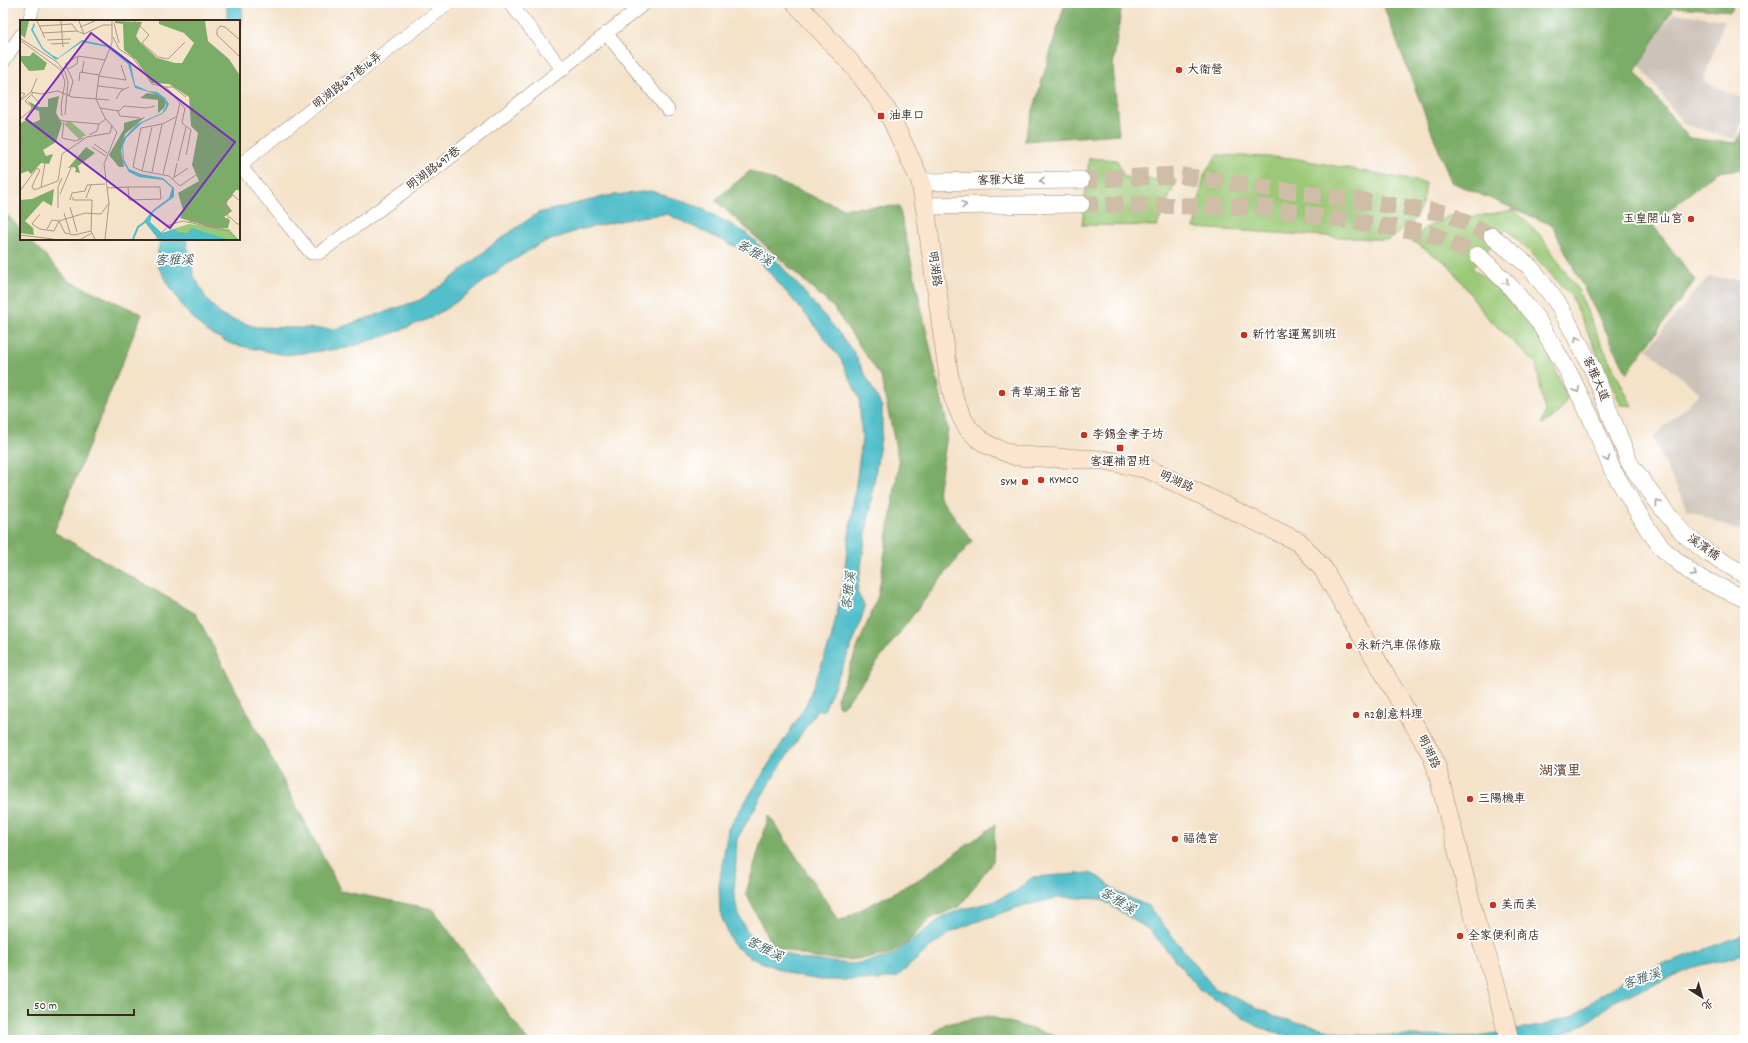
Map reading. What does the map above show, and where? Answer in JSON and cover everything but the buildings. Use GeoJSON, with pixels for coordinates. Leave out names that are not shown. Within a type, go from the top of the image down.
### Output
{"type":"FeatureCollection","features":[{"type":"Feature","properties":{"kind":"main road","name":"明湖路"},"geometry":{"type":"LineString","coordinates":[[796,3],[857,70],[888,112],[921,182],[926,206],[948,371],[953,396],[968,428],[979,439],[990,446],[1016,456],[1104,460],[1148,469],[1300,542],[1323,569],[1432,755],[1476,923],[1494,978],[1509,1040]]}},
{"type":"Feature","properties":{"kind":"street"},"geometry":{"type":"LineString","coordinates":[[29,20],[34,3]]}},
{"type":"Feature","properties":{"kind":"street","name":"明湖路697巷16弄"},"geometry":{"type":"LineString","coordinates":[[246,160],[449,3]]}},
{"type":"Feature","properties":{"kind":"street"},"geometry":{"type":"LineString","coordinates":[[510,3],[563,70]]}},
{"type":"Feature","properties":{"kind":"street","name":"明湖路697巷"},"geometry":{"type":"LineString","coordinates":[[246,160],[243,169],[311,253],[319,253],[441,165],[563,70],[645,3]]}},
{"type":"Feature","properties":{"kind":"street"},"geometry":{"type":"LineString","coordinates":[[606,34],[668,110]]}},
{"type":"Feature","properties":{"kind":"street"},"geometry":{"type":"LineString","coordinates":[[3,62],[20,36]]}},
{"type":"Feature","properties":{"kind":"street","name":"客雅大道"},"geometry":{"type":"LineString","coordinates":[[921,182],[1081,180]]}},
{"type":"Feature","properties":{"kind":"street","name":"客雅大道"},"geometry":{"type":"LineString","coordinates":[[926,206],[1082,204]]}},
{"type":"Feature","properties":{"kind":"street","name":"客雅大道"},"geometry":{"type":"LineString","coordinates":[[1492,236],[1530,267],[1558,305],[1593,370],[1630,464],[1663,509],[1683,533]]}},
{"type":"Feature","properties":{"kind":"street","name":"客雅大道"},"geometry":{"type":"LineString","coordinates":[[1478,254],[1509,285],[1537,319],[1586,408],[1612,469],[1649,531],[1664,550]]}},
{"type":"Feature","properties":{"kind":"street","name":"溪濱橋"},"geometry":{"type":"LineString","coordinates":[[1683,533],[1708,553],[1745,575]]}},
{"type":"Feature","properties":{"kind":"street","name":"溪濱橋"},"geometry":{"type":"LineString","coordinates":[[1664,550],[1694,575],[1745,599]]}},
{"type":"Feature","properties":{"kind":"shaded area"},"geometry":{"type":"Polygon","coordinates":[[[1674,13],[1725,20],[1703,81],[1745,100],[1745,114],[1735,139],[1683,124],[1637,61],[1674,13]]]}},
{"type":"Feature","properties":{"kind":"shaded area"},"geometry":{"type":"Polygon","coordinates":[[[1708,277],[1745,280],[1745,534],[1687,509],[1653,438],[1700,393],[1647,349],[1708,277]]]}},
{"type":"Feature","properties":{"kind":"green space"},"geometry":{"type":"Polygon","coordinates":[[[1065,3],[1122,3],[1113,66],[1119,134],[1024,141],[1065,3]]]}},
{"type":"Feature","properties":{"kind":"green space"},"geometry":{"type":"Polygon","coordinates":[[[1384,3],[1734,3],[1731,11],[1674,7],[1635,72],[1689,138],[1736,143],[1745,128],[1745,169],[1716,172],[1652,224],[1695,280],[1627,373],[1552,225],[1451,182],[1383,5],[1384,3]]]}},
{"type":"Feature","properties":{"kind":"green space"},"geometry":{"type":"Polygon","coordinates":[[[1217,155],[1293,158],[1426,183],[1422,203],[1416,217],[1405,228],[1389,240],[1194,228],[1204,175],[1217,155]]]}},
{"type":"Feature","properties":{"kind":"green space"},"geometry":{"type":"Polygon","coordinates":[[[1089,158],[1117,160],[1124,177],[1176,181],[1157,226],[1082,225],[1089,158]]]}},
{"type":"Feature","properties":{"kind":"green space"},"geometry":{"type":"Polygon","coordinates":[[[750,171],[842,208],[899,206],[948,429],[938,494],[972,541],[935,586],[848,701],[841,707],[838,705],[837,699],[878,596],[899,463],[881,377],[833,307],[715,200],[750,171]]]}},
{"type":"Feature","properties":{"kind":"green space"},"geometry":{"type":"Polygon","coordinates":[[[3,207],[5,213],[20,229],[20,240],[30,240],[69,281],[142,314],[54,532],[196,614],[341,891],[433,909],[527,1040],[3,1040],[3,207]]]}},
{"type":"Feature","properties":{"kind":"green space"},"geometry":{"type":"Polygon","coordinates":[[[1514,210],[1540,235],[1578,290],[1599,339],[1632,406],[1621,405],[1571,296],[1535,257],[1506,229],[1472,268],[1515,300],[1549,354],[1567,398],[1558,414],[1542,424],[1545,412],[1536,364],[1488,318],[1448,264],[1412,241],[1425,228],[1449,216],[1471,217],[1514,210]]]}},
{"type":"Feature","properties":{"kind":"green space"},"geometry":{"type":"Polygon","coordinates":[[[769,815],[839,921],[918,880],[995,825],[993,861],[960,906],[930,919],[908,942],[889,955],[849,960],[815,958],[772,946],[746,893],[769,815]]]}},
{"type":"Feature","properties":{"kind":"green space"},"geometry":{"type":"Polygon","coordinates":[[[988,1016],[1069,1040],[926,1040],[945,1024],[988,1016]]]}},
{"type":"Feature","properties":{"kind":"water"},"geometry":{"type":"Polygon","coordinates":[[[227,3],[241,3],[243,16],[240,33],[240,20],[227,20],[227,3]]]}},
{"type":"Feature","properties":{"kind":"water","name":"客雅溪"},"geometry":{"type":"Polygon","coordinates":[[[651,191],[699,207],[746,233],[777,261],[835,328],[854,353],[882,407],[882,431],[857,592],[865,607],[856,635],[824,710],[816,711],[767,787],[737,839],[734,897],[740,918],[748,933],[773,949],[800,959],[853,964],[890,957],[944,916],[963,909],[989,903],[1016,891],[1033,877],[1090,873],[1101,878],[1118,893],[1148,906],[1214,988],[1280,1018],[1350,1035],[1472,1037],[1541,1026],[1575,1015],[1606,991],[1629,977],[1738,937],[1745,932],[1745,953],[1732,958],[1701,965],[1616,1000],[1588,1022],[1549,1040],[1301,1040],[1256,1026],[1200,990],[1151,931],[1101,899],[1061,897],[1019,907],[973,923],[953,931],[929,948],[897,977],[879,980],[821,980],[796,976],[751,958],[733,945],[720,913],[719,886],[728,829],[806,705],[831,640],[842,589],[862,439],[859,398],[840,358],[812,322],[755,256],[667,214],[639,217],[578,230],[538,245],[504,266],[461,299],[431,318],[388,335],[347,348],[285,355],[231,344],[206,331],[184,309],[156,263],[160,240],[186,240],[194,276],[207,300],[222,316],[256,327],[336,329],[420,300],[452,278],[496,242],[538,213],[607,196],[651,191]]]}},
{"type":"Feature","properties":{"kind":"tunnel"},"geometry":{"type":"LineString","coordinates":[[1081,180],[1176,175],[1446,213],[1492,236]]}},
{"type":"Feature","properties":{"kind":"tunnel"},"geometry":{"type":"LineString","coordinates":[[1081,204],[1261,207],[1429,233],[1478,255]]}},
{"type":"Feature","properties":{"kind":"place","name":"大衛營"},"geometry":{"type":"Point","coordinates":[1179,70]}},
{"type":"Feature","properties":{"kind":"place","name":"油車口"},"geometry":{"type":"Point","coordinates":[881,116]}},
{"type":"Feature","properties":{"kind":"place","name":"玉皇開山宮"},"geometry":{"type":"Point","coordinates":[1691,219]}},
{"type":"Feature","properties":{"kind":"place","name":"新竹客運駕訓班"},"geometry":{"type":"Point","coordinates":[1244,335]}},
{"type":"Feature","properties":{"kind":"place","name":"青草湖王爺宮"},"geometry":{"type":"Point","coordinates":[1002,393]}},
{"type":"Feature","properties":{"kind":"place","name":"李錫金孝子坊"},"geometry":{"type":"Point","coordinates":[1084,435]}},
{"type":"Feature","properties":{"kind":"place","name":"客運補習班"},"geometry":{"type":"Point","coordinates":[1120,448]}},
{"type":"Feature","properties":{"kind":"place","name":"KYMCO"},"geometry":{"type":"Point","coordinates":[1041,480]}},
{"type":"Feature","properties":{"kind":"place","name":"SYM"},"geometry":{"type":"Point","coordinates":[1025,482]}},
{"type":"Feature","properties":{"kind":"place","name":"永新汽車保修廠"},"geometry":{"type":"Point","coordinates":[1349,646]}},
{"type":"Feature","properties":{"kind":"place","name":"R2創意料理"},"geometry":{"type":"Point","coordinates":[1356,715]}},
{"type":"Feature","properties":{"kind":"place","name":"三陽機車"},"geometry":{"type":"Point","coordinates":[1470,799]}},
{"type":"Feature","properties":{"kind":"place","name":"福德宮"},"geometry":{"type":"Point","coordinates":[1175,839]}},
{"type":"Feature","properties":{"kind":"place","name":"美而美"},"geometry":{"type":"Point","coordinates":[1493,905]}},
{"type":"Feature","properties":{"kind":"place","name":"全家便利商店"},"geometry":{"type":"Point","coordinates":[1460,936]}},
{"type":"Feature","properties":{"kind":"district","name":"湖濱里"},"geometry":{"type":"Point","coordinates":[1560,772]}}]}
